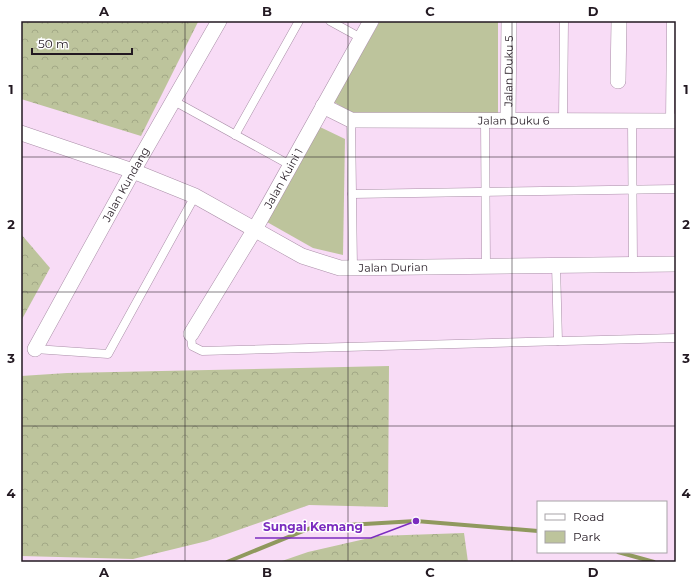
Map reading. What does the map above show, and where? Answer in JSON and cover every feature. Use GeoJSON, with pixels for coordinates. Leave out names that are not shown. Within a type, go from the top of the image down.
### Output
{"type":"FeatureCollection","features":[{"type":"Feature","properties":{"kind":"street","name":"Jalan Kundang"},"geometry":{"type":"LineString","coordinates":[[35,349],[133,171],[219,21]]}},
{"type":"Feature","properties":{"kind":"street","name":"Jalan Kuini 1"},"geometry":{"type":"LineString","coordinates":[[191,334],[255,229],[371,21]]}},
{"type":"Feature","properties":{"kind":"street","name":"Jalan Duku 5"},"geometry":{"type":"LineString","coordinates":[[508,120],[509,21]]}},
{"type":"Feature","properties":{"kind":"street"},"geometry":{"type":"LineString","coordinates":[[618,81],[619,21]]}},
{"type":"Feature","properties":{"kind":"street"},"geometry":{"type":"LineString","coordinates":[[323,106],[351,120]]}},
{"type":"Feature","properties":{"kind":"street","name":"Jalan Duku 6"},"geometry":{"type":"LineString","coordinates":[[351,120],[673,121]]}},
{"type":"Feature","properties":{"kind":"street","name":"Jalan Durian"},"geometry":{"type":"LineString","coordinates":[[21,132],[133,171],[196,196],[302,256],[340,268],[676,264]]}},
{"type":"Feature","properties":{"kind":"lane"},"geometry":{"type":"LineString","coordinates":[[235,135],[298,21]]}},
{"type":"Feature","properties":{"kind":"lane"},"geometry":{"type":"LineString","coordinates":[[330,21],[361,38]]}},
{"type":"Feature","properties":{"kind":"lane"},"geometry":{"type":"LineString","coordinates":[[563,120],[564,21]]}},
{"type":"Feature","properties":{"kind":"lane"},"geometry":{"type":"LineString","coordinates":[[671,21],[673,121]]}},
{"type":"Feature","properties":{"kind":"lane"},"geometry":{"type":"LineString","coordinates":[[174,101],[290,166]]}},
{"type":"Feature","properties":{"kind":"lane"},"geometry":{"type":"LineString","coordinates":[[351,120],[352,268]]}},
{"type":"Feature","properties":{"kind":"lane"},"geometry":{"type":"LineString","coordinates":[[485,120],[486,266]]}},
{"type":"Feature","properties":{"kind":"lane"},"geometry":{"type":"LineString","coordinates":[[632,121],[633,264]]}},
{"type":"Feature","properties":{"kind":"lane"},"geometry":{"type":"LineString","coordinates":[[352,194],[676,189]]}},
{"type":"Feature","properties":{"kind":"lane"},"geometry":{"type":"LineString","coordinates":[[35,349],[108,354],[196,196]]}},
{"type":"Feature","properties":{"kind":"lane"},"geometry":{"type":"LineString","coordinates":[[556,265],[558,341]]}},
{"type":"Feature","properties":{"kind":"lane"},"geometry":{"type":"LineString","coordinates":[[191,334],[192,346],[202,351],[676,338]]}},
{"type":"Feature","properties":{"kind":"green space"},"geometry":{"type":"Polygon","coordinates":[[[21,21],[198,22],[141,136],[21,99],[21,21]]]}},
{"type":"Feature","properties":{"kind":"green space"},"geometry":{"type":"Polygon","coordinates":[[[380,21],[498,21],[498,113],[354,114],[334,102],[380,21]]]}},
{"type":"Feature","properties":{"kind":"green space"},"geometry":{"type":"Polygon","coordinates":[[[320,127],[345,139],[343,255],[313,248],[267,222],[320,127]]]}},
{"type":"Feature","properties":{"kind":"green space"},"geometry":{"type":"Polygon","coordinates":[[[21,234],[50,268],[21,321],[21,234]]]}},
{"type":"Feature","properties":{"kind":"green space"},"geometry":{"type":"Polygon","coordinates":[[[389,366],[388,507],[309,505],[207,541],[133,559],[21,556],[21,376],[67,373],[389,366]]]}},
{"type":"Feature","properties":{"kind":"green space"},"geometry":{"type":"Polygon","coordinates":[[[464,533],[468,562],[279,562],[308,552],[378,536],[464,533]]]}},
{"type":"Feature","properties":{"kind":"waterway"},"geometry":{"type":"LineString","coordinates":[[227,562],[313,527],[416,521],[537,531]]}},
{"type":"Feature","properties":{"kind":"waterway"},"geometry":{"type":"LineString","coordinates":[[622,553],[654,562]]}},
{"type":"Feature","properties":{"kind":"place","name":"Sungai Kemang"},"geometry":{"type":"Point","coordinates":[416,521]}}]}
